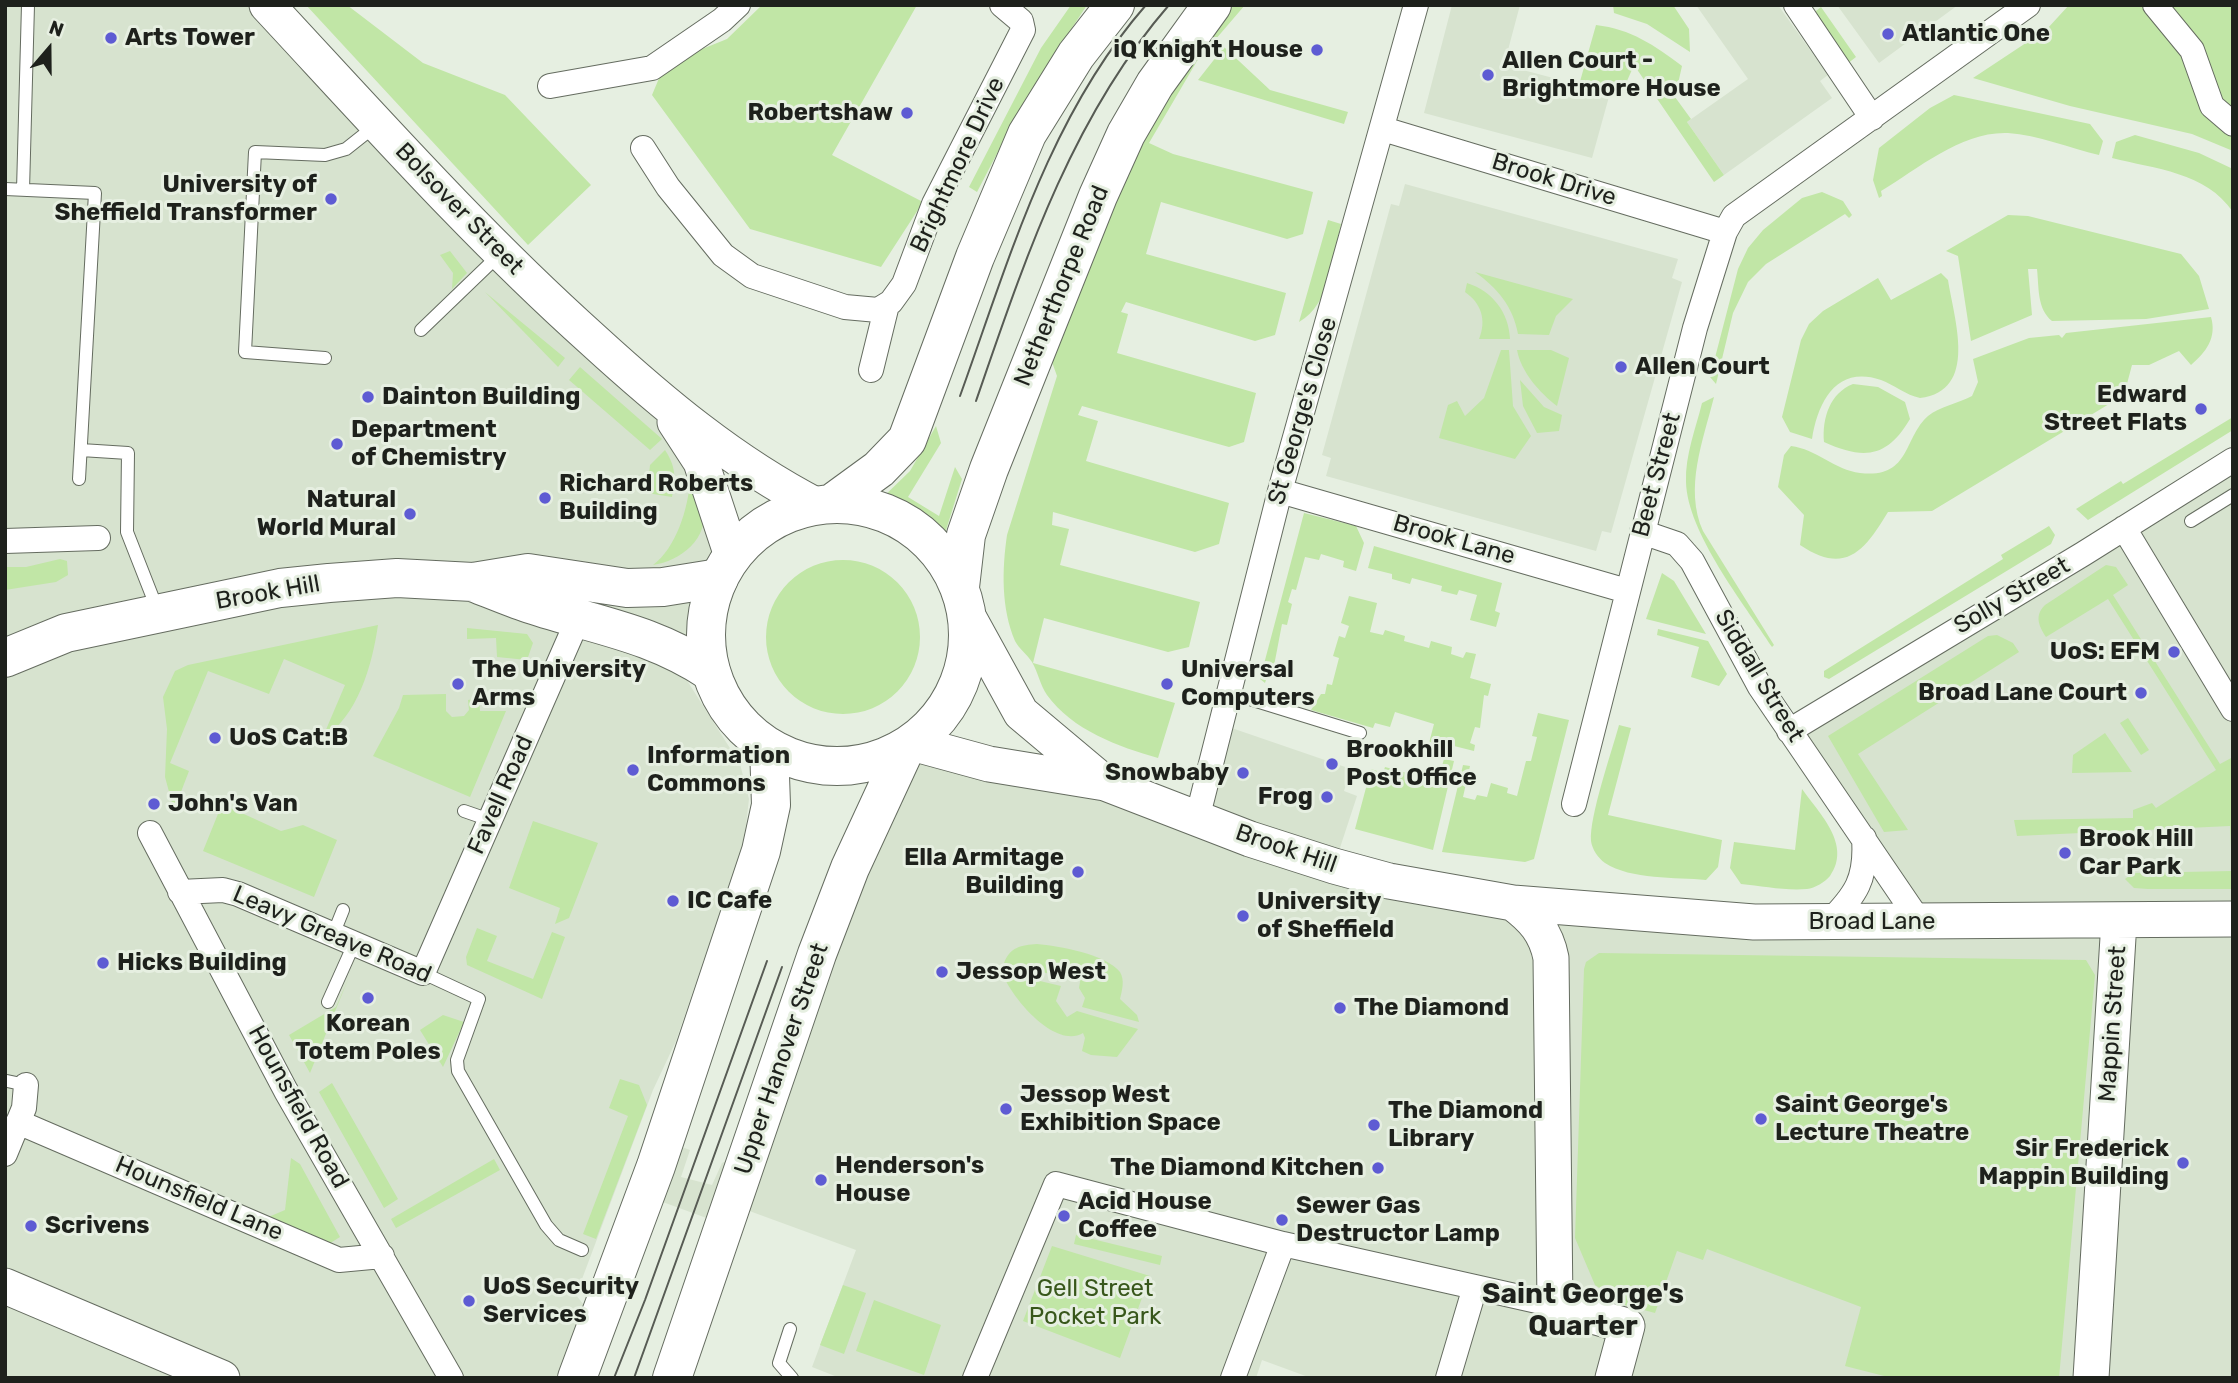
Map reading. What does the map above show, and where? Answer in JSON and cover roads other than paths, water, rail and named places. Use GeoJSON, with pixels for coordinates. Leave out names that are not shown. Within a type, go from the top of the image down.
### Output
{"type":"FeatureCollection","features":[{"type":"Feature","properties":{"kind":"main road"},"geometry":{"type":"LineString","coordinates":[[909,745],[877,760],[830,766],[798,761],[753,736],[727,707],[711,672],[705,634],[711,595],[725,567],[769,522],[824,505],[879,469],[907,440],[975,257],[1027,134],[1076,55],[1115,5]]}},
{"type":"Feature","properties":{"kind":"main road","name":"Netherthorpe Road"},"geometry":{"type":"LineString","coordinates":[[909,745],[944,712],[958,686],[967,657],[963,600],[967,535],[989,469],[1098,196],[1126,134],[1155,84],[1212,5]]}},
{"type":"Feature","properties":{"kind":"main road"},"geometry":{"type":"LineString","coordinates":[[824,505],[874,510],[914,529],[939,553],[963,600]]}},
{"type":"Feature","properties":{"kind":"main road","name":"Brook Hill"},"geometry":{"type":"LineString","coordinates":[[5,658],[66,634],[280,588],[397,578],[473,582],[528,573],[627,588],[663,587],[725,567]]}},
{"type":"Feature","properties":{"kind":"main road","name":"Brook Hill"},"geometry":{"type":"LineString","coordinates":[[473,582],[531,604],[668,646],[711,672]]}},
{"type":"Feature","properties":{"kind":"main road","name":"Brook Hill"},"geometry":{"type":"LineString","coordinates":[[5,628],[66,634]]}},
{"type":"Feature","properties":{"kind":"main road","name":"Upper Hanover Street"},"geometry":{"type":"LineString","coordinates":[[673,1378],[817,954],[850,868],[909,745]]}},
{"type":"Feature","properties":{"kind":"main road"},"geometry":{"type":"LineString","coordinates":[[577,1378],[656,1166],[761,851],[771,805],[769,747]]}},
{"type":"Feature","properties":{"kind":"street","name":"Bolsover Street"},"geometry":{"type":"LineString","coordinates":[[267,5],[500,254],[660,402]]}},
{"type":"Feature","properties":{"kind":"street"},"geometry":{"type":"LineString","coordinates":[[550,86],[652,68],[722,20],[738,5]]}},
{"type":"Feature","properties":{"kind":"street","name":"St George's Close"},"geometry":{"type":"LineString","coordinates":[[1197,819],[1280,491],[1416,5]]}},
{"type":"Feature","properties":{"kind":"street"},"geometry":{"type":"LineString","coordinates":[[1796,5],[1872,118]]}},
{"type":"Feature","properties":{"kind":"street","name":"Beet Street"},"geometry":{"type":"LineString","coordinates":[[1574,804],[1695,328],[1725,232],[1734,216],[2028,5]]}},
{"type":"Feature","properties":{"kind":"street"},"geometry":{"type":"LineString","coordinates":[[2155,5],[2192,50],[2212,106],[2233,124]]}},
{"type":"Feature","properties":{"kind":"street","name":"Brightmore Drive"},"geometry":{"type":"LineString","coordinates":[[871,370],[887,305],[904,284],[934,204],[1023,30],[1012,13]]}},
{"type":"Feature","properties":{"kind":"street","name":"Brook Drive"},"geometry":{"type":"LineString","coordinates":[[1383,129],[1725,232]]}},
{"type":"Feature","properties":{"kind":"street"},"geometry":{"type":"LineString","coordinates":[[643,148],[668,187],[723,255],[752,276],[845,307],[878,310],[887,305]]}},
{"type":"Feature","properties":{"kind":"street"},"geometry":{"type":"LineString","coordinates":[[660,402],[745,465],[824,505]]}},
{"type":"Feature","properties":{"kind":"street"},"geometry":{"type":"LineString","coordinates":[[660,402],[701,462],[725,567]]}},
{"type":"Feature","properties":{"kind":"street","name":"Solly Street"},"geometry":{"type":"LineString","coordinates":[[1789,731],[2233,460]]}},
{"type":"Feature","properties":{"kind":"street","name":"Brook Lane"},"geometry":{"type":"LineString","coordinates":[[1280,491],[1627,591]]}},
{"type":"Feature","properties":{"kind":"street"},"geometry":{"type":"LineString","coordinates":[[2124,528],[2233,709]]}},
{"type":"Feature","properties":{"kind":"street","name":"Siddall Street"},"geometry":{"type":"LineString","coordinates":[[1642,532],[1676,544],[1692,561],[1760,687],[1920,922]]}},
{"type":"Feature","properties":{"kind":"street"},"geometry":{"type":"LineString","coordinates":[[5,541],[98,538]]}},
{"type":"Feature","properties":{"kind":"street","name":"Brook Hill"},"geometry":{"type":"LineString","coordinates":[[963,600],[1021,713],[1105,783]]}},
{"type":"Feature","properties":{"kind":"street","name":"Favell Road"},"geometry":{"type":"LineString","coordinates":[[423,973],[579,617]]}},
{"type":"Feature","properties":{"kind":"street","name":"Brook Hill"},"geometry":{"type":"LineString","coordinates":[[909,745],[998,766],[1105,783],[1294,854],[1389,881],[1513,903]]}},
{"type":"Feature","properties":{"kind":"street","name":"Hounsfield Road"},"geometry":{"type":"LineString","coordinates":[[150,834],[286,1091],[451,1378]]}},
{"type":"Feature","properties":{"kind":"street"},"geometry":{"type":"LineString","coordinates":[[1828,923],[1853,898],[1865,862],[1864,838]]}},
{"type":"Feature","properties":{"kind":"street","name":"Leavy Greave Road"},"geometry":{"type":"LineString","coordinates":[[180,892],[223,890],[238,894],[423,973]]}},
{"type":"Feature","properties":{"kind":"street"},"geometry":{"type":"LineString","coordinates":[[1513,903],[1533,918],[1545,937],[1550,958],[1555,1305]]}},
{"type":"Feature","properties":{"kind":"street","name":"Broad Lane"},"geometry":{"type":"LineString","coordinates":[[1513,903],[1701,919],[1828,923],[2233,919]]}},
{"type":"Feature","properties":{"kind":"street","name":"Mappin Street"},"geometry":{"type":"LineString","coordinates":[[2091,1378],[2119,921]]}},
{"type":"Feature","properties":{"kind":"street"},"geometry":{"type":"LineString","coordinates":[[5,1154],[24,1108],[16,1083]]}},
{"type":"Feature","properties":{"kind":"street","name":"Hounsfield Lane"},"geometry":{"type":"LineString","coordinates":[[18,1122],[339,1260],[382,1256]]}},
{"type":"Feature","properties":{"kind":"street"},"geometry":{"type":"LineString","coordinates":[[975,1378],[1056,1184],[1283,1244],[1555,1305],[1627,1326],[1613,1378]]}},
{"type":"Feature","properties":{"kind":"street"},"geometry":{"type":"LineString","coordinates":[[1233,1378],[1283,1244]]}},
{"type":"Feature","properties":{"kind":"street"},"geometry":{"type":"LineString","coordinates":[[5,1286],[222,1378]]}},
{"type":"Feature","properties":{"kind":"street"},"geometry":{"type":"LineString","coordinates":[[1448,1378],[1475,1287]]}},
{"type":"Feature","properties":{"kind":"lane"},"geometry":{"type":"LineString","coordinates":[[23,190],[28,5]]}},
{"type":"Feature","properties":{"kind":"lane"},"geometry":{"type":"LineString","coordinates":[[325,358],[245,352],[255,152],[325,155],[346,149],[378,124]]}},
{"type":"Feature","properties":{"kind":"lane"},"geometry":{"type":"LineString","coordinates":[[5,189],[95,194],[79,479]]}},
{"type":"Feature","properties":{"kind":"lane"},"geometry":{"type":"LineString","coordinates":[[421,330],[500,254]]}},
{"type":"Feature","properties":{"kind":"lane"},"geometry":{"type":"LineString","coordinates":[[81,450],[128,453],[127,532],[159,614]]}},
{"type":"Feature","properties":{"kind":"lane"},"geometry":{"type":"LineString","coordinates":[[2191,521],[2233,495]]}},
{"type":"Feature","properties":{"kind":"lane"},"geometry":{"type":"LineString","coordinates":[[1227,692],[1360,733]]}},
{"type":"Feature","properties":{"kind":"lane"},"geometry":{"type":"LineString","coordinates":[[464,811],[490,820]]}},
{"type":"Feature","properties":{"kind":"lane"},"geometry":{"type":"LineString","coordinates":[[328,1002],[344,939],[344,910]]}},
{"type":"Feature","properties":{"kind":"lane","name":"Leavy Greave Road"},"geometry":{"type":"LineString","coordinates":[[423,973],[480,999],[457,1060],[458,1072],[546,1225],[559,1240],[582,1250]]}},
{"type":"Feature","properties":{"kind":"lane"},"geometry":{"type":"LineString","coordinates":[[790,1329],[779,1363],[792,1378]]}},
{"type":"Feature","properties":{"kind":"tram line"},"geometry":{"type":"LineString","coordinates":[[960,396],[1015,242],[1057,142],[1112,48],[1146,5]]}},
{"type":"Feature","properties":{"kind":"tram line"},"geometry":{"type":"LineString","coordinates":[[976,401],[1032,244],[1078,143],[1104,95],[1169,5]]}},
{"type":"Feature","properties":{"kind":"tram line"},"geometry":{"type":"LineString","coordinates":[[614,1378],[645,1300],[767,961]]}},
{"type":"Feature","properties":{"kind":"tram line"},"geometry":{"type":"LineString","coordinates":[[634,1378],[782,967]]}},
{"type":"Feature","properties":{"kind":"place","name":"Atlantic One"},"geometry":{"type":"Point","coordinates":[1888,34]}},
{"type":"Feature","properties":{"kind":"place","name":"Arts Tower"},"geometry":{"type":"Point","coordinates":[111,38]}},
{"type":"Feature","properties":{"kind":"place","name":"iQ Knight House"},"geometry":{"type":"Point","coordinates":[1317,50]}},
{"type":"Feature","properties":{"kind":"place","name":"Allen Court - Brightmore House"},"geometry":{"type":"Point","coordinates":[1488,75]}},
{"type":"Feature","properties":{"kind":"place","name":"Robertshaw"},"geometry":{"type":"Point","coordinates":[907,113]}},
{"type":"Feature","properties":{"kind":"place","name":"University of Sheffield Transformer"},"geometry":{"type":"Point","coordinates":[331,199]}},
{"type":"Feature","properties":{"kind":"place","name":"Allen Court"},"geometry":{"type":"Point","coordinates":[1621,367]}},
{"type":"Feature","properties":{"kind":"place","name":"Dainton Building"},"geometry":{"type":"Point","coordinates":[368,397]}},
{"type":"Feature","properties":{"kind":"place","name":"Edward Street Flats"},"geometry":{"type":"Point","coordinates":[2201,409]}},
{"type":"Feature","properties":{"kind":"place","name":"Department of Chemistry"},"geometry":{"type":"Point","coordinates":[337,444]}},
{"type":"Feature","properties":{"kind":"place","name":"Richard Roberts Building"},"geometry":{"type":"Point","coordinates":[545,498]}},
{"type":"Feature","properties":{"kind":"place","name":"Natural World Mural"},"geometry":{"type":"Point","coordinates":[410,514]}},
{"type":"Feature","properties":{"kind":"place","name":"UoS: EFM"},"geometry":{"type":"Point","coordinates":[2174,652]}},
{"type":"Feature","properties":{"kind":"place","name":"The University Arms"},"geometry":{"type":"Point","coordinates":[458,684]}},
{"type":"Feature","properties":{"kind":"place","name":"Universal Computers"},"geometry":{"type":"Point","coordinates":[1167,684]}},
{"type":"Feature","properties":{"kind":"place","name":"Broad Lane Court"},"geometry":{"type":"Point","coordinates":[2141,693]}},
{"type":"Feature","properties":{"kind":"place","name":"UoS Cat:B"},"geometry":{"type":"Point","coordinates":[215,738]}},
{"type":"Feature","properties":{"kind":"place","name":"Brookhill Post Office"},"geometry":{"type":"Point","coordinates":[1332,764]}},
{"type":"Feature","properties":{"kind":"place","name":"Information Commons"},"geometry":{"type":"Point","coordinates":[633,770]}},
{"type":"Feature","properties":{"kind":"place","name":"Snowbaby"},"geometry":{"type":"Point","coordinates":[1243,773]}},
{"type":"Feature","properties":{"kind":"place","name":"Frog"},"geometry":{"type":"Point","coordinates":[1327,797]}},
{"type":"Feature","properties":{"kind":"place","name":"John's Van"},"geometry":{"type":"Point","coordinates":[154,804]}},
{"type":"Feature","properties":{"kind":"place","name":"Brook Hill Car Park"},"geometry":{"type":"Point","coordinates":[2065,853]}},
{"type":"Feature","properties":{"kind":"place","name":"Ella Armitage Building"},"geometry":{"type":"Point","coordinates":[1078,872]}},
{"type":"Feature","properties":{"kind":"place","name":"IC Cafe"},"geometry":{"type":"Point","coordinates":[673,901]}},
{"type":"Feature","properties":{"kind":"place","name":"University of Sheffield"},"geometry":{"type":"Point","coordinates":[1243,916]}},
{"type":"Feature","properties":{"kind":"place","name":"Hicks Building"},"geometry":{"type":"Point","coordinates":[103,963]}},
{"type":"Feature","properties":{"kind":"place","name":"Jessop West"},"geometry":{"type":"Point","coordinates":[942,972]}},
{"type":"Feature","properties":{"kind":"place","name":"Korean Totem Poles"},"geometry":{"type":"Point","coordinates":[368,998]}},
{"type":"Feature","properties":{"kind":"place","name":"The Diamond"},"geometry":{"type":"Point","coordinates":[1340,1008]}},
{"type":"Feature","properties":{"kind":"place","name":"Jessop West Exhibition Space"},"geometry":{"type":"Point","coordinates":[1006,1109]}},
{"type":"Feature","properties":{"kind":"place","name":"Saint George's Lecture Theatre"},"geometry":{"type":"Point","coordinates":[1761,1119]}},
{"type":"Feature","properties":{"kind":"place","name":"The Diamond Library"},"geometry":{"type":"Point","coordinates":[1374,1125]}},
{"type":"Feature","properties":{"kind":"place","name":"Sir Frederick Mappin Building"},"geometry":{"type":"Point","coordinates":[2183,1163]}},
{"type":"Feature","properties":{"kind":"place","name":"The Diamond Kitchen"},"geometry":{"type":"Point","coordinates":[1378,1168]}},
{"type":"Feature","properties":{"kind":"place","name":"Henderson's House"},"geometry":{"type":"Point","coordinates":[821,1180]}},
{"type":"Feature","properties":{"kind":"place","name":"Acid House Coffee"},"geometry":{"type":"Point","coordinates":[1064,1216]}},
{"type":"Feature","properties":{"kind":"place","name":"Sewer Gas Destructor Lamp"},"geometry":{"type":"Point","coordinates":[1282,1220]}},
{"type":"Feature","properties":{"kind":"place","name":"Scrivens"},"geometry":{"type":"Point","coordinates":[31,1226]}},
{"type":"Feature","properties":{"kind":"place","name":"UoS Security Services"},"geometry":{"type":"Point","coordinates":[469,1301]}},
{"type":"Feature","properties":{"kind":"district","name":"Saint George's Quarter"},"geometry":{"type":"Point","coordinates":[1583,1311]}},
{"type":"Feature","properties":{"kind":"park label","name":"Gell Street Pocket Park"},"geometry":{"type":"Point","coordinates":[1095,1303]}}]}
